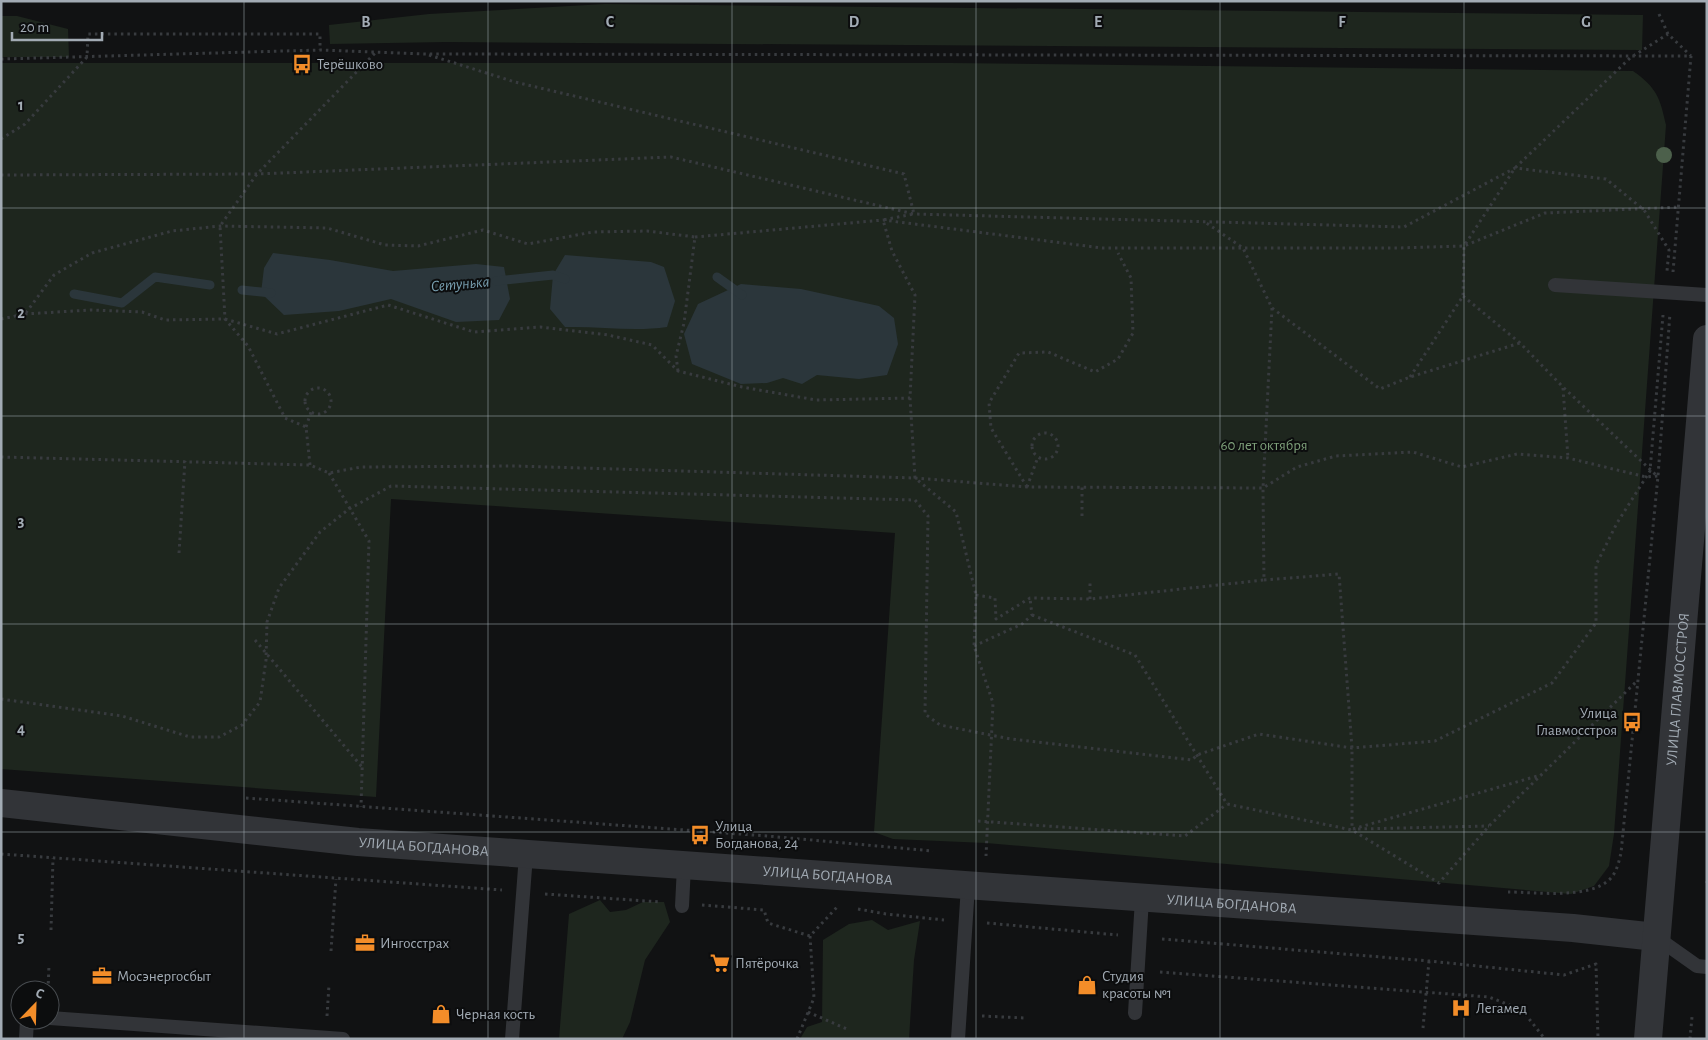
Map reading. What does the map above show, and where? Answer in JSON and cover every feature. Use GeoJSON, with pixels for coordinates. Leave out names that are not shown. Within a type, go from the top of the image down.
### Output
{"type":"FeatureCollection","features":[{"type":"Feature","properties":{"kind":"street","name":"УЛИЦА ГЛАВМОССТРОЯ"},"geometry":{"type":"LineString","coordinates":[[1648,1039],[1707,339]]}},
{"type":"Feature","properties":{"kind":"street","name":"УЛИЦА БОГДАНОВА"},"geometry":{"type":"LineString","coordinates":[[1,803],[358,842],[684,866],[766,870],[1142,899],[1563,927],[1656,937]]}},
{"type":"Feature","properties":{"kind":"lane"},"geometry":{"type":"LineString","coordinates":[[1554,284],[1707,295]]}},
{"type":"Feature","properties":{"kind":"lane"},"geometry":{"type":"LineString","coordinates":[[512,1039],[526,855]]}},
{"type":"Feature","properties":{"kind":"lane"},"geometry":{"type":"LineString","coordinates":[[682,905],[684,866]]}},
{"type":"Feature","properties":{"kind":"lane"},"geometry":{"type":"LineString","coordinates":[[958,1039],[968,886]]}},
{"type":"Feature","properties":{"kind":"lane"},"geometry":{"type":"LineString","coordinates":[[1135,1013],[1142,899]]}},
{"type":"Feature","properties":{"kind":"lane"},"geometry":{"type":"LineString","coordinates":[[1656,937],[1697,966],[1707,967]]}},
{"type":"Feature","properties":{"kind":"lane"},"geometry":{"type":"LineString","coordinates":[[60,1019],[325,1036],[342,1039]]}},
{"type":"Feature","properties":{"kind":"path"},"geometry":{"type":"LineString","coordinates":[[1659,14],[1668,34],[1691,56]]}},
{"type":"Feature","properties":{"kind":"path"},"geometry":{"type":"LineString","coordinates":[[1,140],[25,124],[86,57],[88,34],[320,34],[320,50]]}},
{"type":"Feature","properties":{"kind":"path"},"geometry":{"type":"LineString","coordinates":[[1410,377],[1463,296],[1464,246],[1515,168],[1630,58],[1668,34]]}},
{"type":"Feature","properties":{"kind":"path"},"geometry":{"type":"LineString","coordinates":[[1,59],[320,50],[426,54],[1630,58],[1691,56]]}},
{"type":"Feature","properties":{"kind":"path"},"geometry":{"type":"LineString","coordinates":[[306,427],[285,418],[248,346],[225,319],[220,226],[256,174],[376,52]]}},
{"type":"Feature","properties":{"kind":"path"},"geometry":{"type":"LineString","coordinates":[[426,54],[515,82],[904,174],[914,214]]}},
{"type":"Feature","properties":{"kind":"path"},"geometry":{"type":"LineString","coordinates":[[1,699],[122,716],[190,737],[219,737],[242,725],[260,702],[266,654],[267,622],[279,588],[320,532],[349,509],[391,486],[915,500],[928,516],[925,714],[940,726],[1011,739],[1192,760],[1197,755],[1259,734],[1352,748],[1435,741],[1552,683],[1596,623],[1596,565],[1617,523],[1650,470],[1668,293],[1680,207],[1691,56]]}},
{"type":"Feature","properties":{"kind":"path"},"geometry":{"type":"LineString","coordinates":[[1,175],[256,174],[671,157],[914,214],[1404,227],[1515,168],[1606,179],[1644,210],[1669,250],[1658,476],[1620,853],[1617,868],[1611,878],[1600,886],[1575,893],[1506,892]]}},
{"type":"Feature","properties":{"kind":"path"},"geometry":{"type":"LineString","coordinates":[[883,220],[1102,248],[1397,248],[1464,246],[1545,213],[1680,207]]}},
{"type":"Feature","properties":{"kind":"path"},"geometry":{"type":"LineString","coordinates":[[25,314],[54,275],[92,253],[172,231],[220,226],[327,228],[385,245],[418,246],[483,230],[528,244],[593,232],[647,231],[695,237],[883,220],[914,214]]}},
{"type":"Feature","properties":{"kind":"path"},"geometry":{"type":"LineString","coordinates":[[883,220],[892,251],[916,295],[910,398],[915,478],[956,512],[976,595],[974,646],[993,703],[986,856]]}},
{"type":"Feature","properties":{"kind":"path"},"geometry":{"type":"LineString","coordinates":[[1203,221],[1243,248],[1272,308],[1380,389],[1410,377],[1520,343]]}},
{"type":"Feature","properties":{"kind":"path"},"geometry":{"type":"LineString","coordinates":[[678,371],[676,356],[684,323],[695,237]]}},
{"type":"Feature","properties":{"kind":"path"},"geometry":{"type":"LineString","coordinates":[[1027,486],[992,428],[989,403],[1020,353],[1048,352],[1095,372],[1118,359],[1133,333],[1131,278],[1118,253]]}},
{"type":"Feature","properties":{"kind":"path"},"geometry":{"type":"LineString","coordinates":[[1463,296],[1520,343],[1562,387],[1658,476]]}},
{"type":"Feature","properties":{"kind":"path"},"geometry":{"type":"LineString","coordinates":[[1,319],[25,314],[90,310],[142,312],[166,320],[225,319],[276,334],[388,305],[474,332],[540,327],[608,335],[652,346],[678,371],[742,388],[816,400],[910,398]]}},
{"type":"Feature","properties":{"kind":"path"},"geometry":{"type":"LineString","coordinates":[[1264,580],[1263,488],[1272,308]]}},
{"type":"Feature","properties":{"kind":"path"},"geometry":{"type":"LineString","coordinates":[[1562,387],[1568,458]]}},
{"type":"Feature","properties":{"kind":"path"},"geometry":{"type":"LineString","coordinates":[[315,388],[325,389],[331,398],[329,408],[321,414],[311,412],[305,403],[306,393],[315,388]]}},
{"type":"Feature","properties":{"kind":"path"},"geometry":{"type":"LineString","coordinates":[[310,465],[306,427],[311,412]]}},
{"type":"Feature","properties":{"kind":"path"},"geometry":{"type":"LineString","coordinates":[[1042,433],[1052,434],[1058,443],[1056,453],[1048,459],[1038,457],[1032,449],[1034,439],[1042,433]]}},
{"type":"Feature","properties":{"kind":"path"},"geometry":{"type":"LineString","coordinates":[[1,457],[310,465],[329,473],[361,467],[515,466],[915,478],[1027,486],[1187,489],[1263,488],[1298,467],[1336,456],[1413,452],[1462,467],[1517,454],[1568,458],[1646,477],[1658,476]]}},
{"type":"Feature","properties":{"kind":"path"},"geometry":{"type":"LineString","coordinates":[[1027,486],[1038,457]]}},
{"type":"Feature","properties":{"kind":"path"},"geometry":{"type":"LineString","coordinates":[[179,553],[185,461]]}},
{"type":"Feature","properties":{"kind":"path"},"geometry":{"type":"LineString","coordinates":[[329,473],[369,541],[363,768],[360,807]]}},
{"type":"Feature","properties":{"kind":"path"},"geometry":{"type":"LineString","coordinates":[[1082,486],[1082,516]]}},
{"type":"Feature","properties":{"kind":"path"},"geometry":{"type":"LineString","coordinates":[[976,595],[996,598],[996,619],[1030,598],[1090,599],[1264,580],[1340,574],[1352,748],[1352,830]]}},
{"type":"Feature","properties":{"kind":"path"},"geometry":{"type":"LineString","coordinates":[[1090,580],[1090,599]]}},
{"type":"Feature","properties":{"kind":"path"},"geometry":{"type":"LineString","coordinates":[[1030,598],[1032,615]]}},
{"type":"Feature","properties":{"kind":"path"},"geometry":{"type":"LineString","coordinates":[[974,646],[1022,624],[1032,615]]}},
{"type":"Feature","properties":{"kind":"path"},"geometry":{"type":"LineString","coordinates":[[1032,615],[1135,655],[1228,804],[1352,830],[1489,826]]}},
{"type":"Feature","properties":{"kind":"path"},"geometry":{"type":"LineString","coordinates":[[255,640],[363,768]]}},
{"type":"Feature","properties":{"kind":"path"},"geometry":{"type":"LineString","coordinates":[[1352,830],[1439,883],[1489,826],[1636,682]]}},
{"type":"Feature","properties":{"kind":"path"},"geometry":{"type":"LineString","coordinates":[[1352,830],[1542,775]]}},
{"type":"Feature","properties":{"kind":"path"},"geometry":{"type":"LineString","coordinates":[[244,798],[767,836],[936,851]]}},
{"type":"Feature","properties":{"kind":"path"},"geometry":{"type":"LineString","coordinates":[[978,821],[1186,836],[1228,804]]}},
{"type":"Feature","properties":{"kind":"path"},"geometry":{"type":"LineString","coordinates":[[1,854],[764,910],[768,924],[810,936]]}},
{"type":"Feature","properties":{"kind":"path"},"geometry":{"type":"LineString","coordinates":[[976,855],[995,856]]}},
{"type":"Feature","properties":{"kind":"path"},"geometry":{"type":"LineString","coordinates":[[51,930],[53,858]]}},
{"type":"Feature","properties":{"kind":"path"},"geometry":{"type":"LineString","coordinates":[[331,951],[336,879]]}},
{"type":"Feature","properties":{"kind":"path"},"geometry":{"type":"LineString","coordinates":[[797,1039],[814,998],[810,936],[839,905]]}},
{"type":"Feature","properties":{"kind":"path"},"geometry":{"type":"LineString","coordinates":[[848,907],[886,914],[966,922],[1429,961],[1564,975],[1596,964],[1598,1039]]}},
{"type":"Feature","properties":{"kind":"path"},"geometry":{"type":"LineString","coordinates":[[1423,1028],[1429,961]]}},
{"type":"Feature","properties":{"kind":"path"},"geometry":{"type":"LineString","coordinates":[[48,980],[49,965]]}},
{"type":"Feature","properties":{"kind":"path"},"geometry":{"type":"LineString","coordinates":[[1137,970],[1489,997],[1522,1010],[1545,1039]]}},
{"type":"Feature","properties":{"kind":"path"},"geometry":{"type":"LineString","coordinates":[[325,1036],[329,984]]}},
{"type":"Feature","properties":{"kind":"path"},"geometry":{"type":"LineString","coordinates":[[808,1012],[849,1030]]}},
{"type":"Feature","properties":{"kind":"path"},"geometry":{"type":"LineString","coordinates":[[976,1016],[1025,1018]]}},
{"type":"Feature","properties":{"kind":"path"},"geometry":{"type":"LineString","coordinates":[[1690,1039],[1692,1017]]}},
{"type":"Feature","properties":{"kind":"green space"},"geometry":{"type":"Polygon","coordinates":[[[605,4],[1643,15],[1642,50],[446,42],[330,44],[329,25],[429,14],[605,4]]]}},
{"type":"Feature","properties":{"kind":"green space"},"geometry":{"type":"Polygon","coordinates":[[[1,16],[17,16],[68,29],[69,57],[1,57],[1,16]]]}},
{"type":"Feature","properties":{"kind":"green space","name":"60 лет октября"},"geometry":{"type":"Polygon","coordinates":[[[1,63],[950,63],[1633,71],[1656,94],[1666,125],[1614,834],[1609,866],[1594,886],[1571,894],[986,843],[893,839],[874,832],[895,533],[391,499],[376,797],[1,769],[1,63]]]}},
{"type":"Feature","properties":{"kind":"green space"},"geometry":{"type":"Polygon","coordinates":[[[600,900],[610,912],[626,910],[643,902],[664,902],[670,922],[645,960],[630,1022],[622,1039],[559,1039],[569,914],[600,900]]]}},
{"type":"Feature","properties":{"kind":"green space"},"geometry":{"type":"Polygon","coordinates":[[[872,920],[888,930],[920,921],[914,960],[909,1039],[800,1039],[807,1027],[822,1022],[823,940],[849,924],[872,920]]]}},
{"type":"Feature","properties":{"kind":"water"},"geometry":{"type":"Polygon","coordinates":[[[273,253],[330,260],[393,271],[476,264],[504,267],[510,299],[499,320],[456,322],[391,299],[339,311],[284,315],[261,293],[264,268],[273,253]]]}},
{"type":"Feature","properties":{"kind":"water"},"geometry":{"type":"Polygon","coordinates":[[[565,255],[651,262],[664,267],[675,301],[667,327],[642,329],[565,327],[550,309],[553,275],[565,255]]]}},
{"type":"Feature","properties":{"kind":"water"},"geometry":{"type":"Polygon","coordinates":[[[741,284],[801,289],[879,306],[894,318],[898,344],[887,375],[859,379],[817,375],[802,384],[783,378],[767,383],[741,384],[692,364],[684,334],[698,304],[741,284]]]}},
{"type":"Feature","properties":{"kind":"waterway","name":"Сетунька"},"geometry":{"type":"LineString","coordinates":[[496,281],[553,275],[565,279]]}},
{"type":"Feature","properties":{"kind":"waterway","name":"Сетунька"},"geometry":{"type":"LineString","coordinates":[[74,294],[122,303],[155,277],[210,285]]}},
{"type":"Feature","properties":{"kind":"waterway","name":"Сетунька"},"geometry":{"type":"LineString","coordinates":[[717,277],[742,295]]}},
{"type":"Feature","properties":{"kind":"waterway","name":"Сетунька"},"geometry":{"type":"LineString","coordinates":[[242,290],[271,293]]}},
{"type":"Feature","properties":{"kind":"place","name":"Терёшково"},"geometry":{"type":"Point","coordinates":[302,64]}},
{"type":"Feature","properties":{"kind":"place","name":"Улица Главмосстроя"},"geometry":{"type":"Point","coordinates":[1632,722]}},
{"type":"Feature","properties":{"kind":"place","name":"Улица Богданова, 24"},"geometry":{"type":"Point","coordinates":[700,835]}},
{"type":"Feature","properties":{"kind":"place","name":"Ингосстрах"},"geometry":{"type":"Point","coordinates":[365,943]}},
{"type":"Feature","properties":{"kind":"place","name":"Пятёрочка"},"geometry":{"type":"Point","coordinates":[720,963]}},
{"type":"Feature","properties":{"kind":"place","name":"Мосэнергосбыт"},"geometry":{"type":"Point","coordinates":[102,976]}},
{"type":"Feature","properties":{"kind":"place","name":"Студия красоты №1"},"geometry":{"type":"Point","coordinates":[1087,985]}},
{"type":"Feature","properties":{"kind":"place","name":"Легамед"},"geometry":{"type":"Point","coordinates":[1461,1008]}},
{"type":"Feature","properties":{"kind":"place","name":"Черная кость"},"geometry":{"type":"Point","coordinates":[441,1014]}}]}
